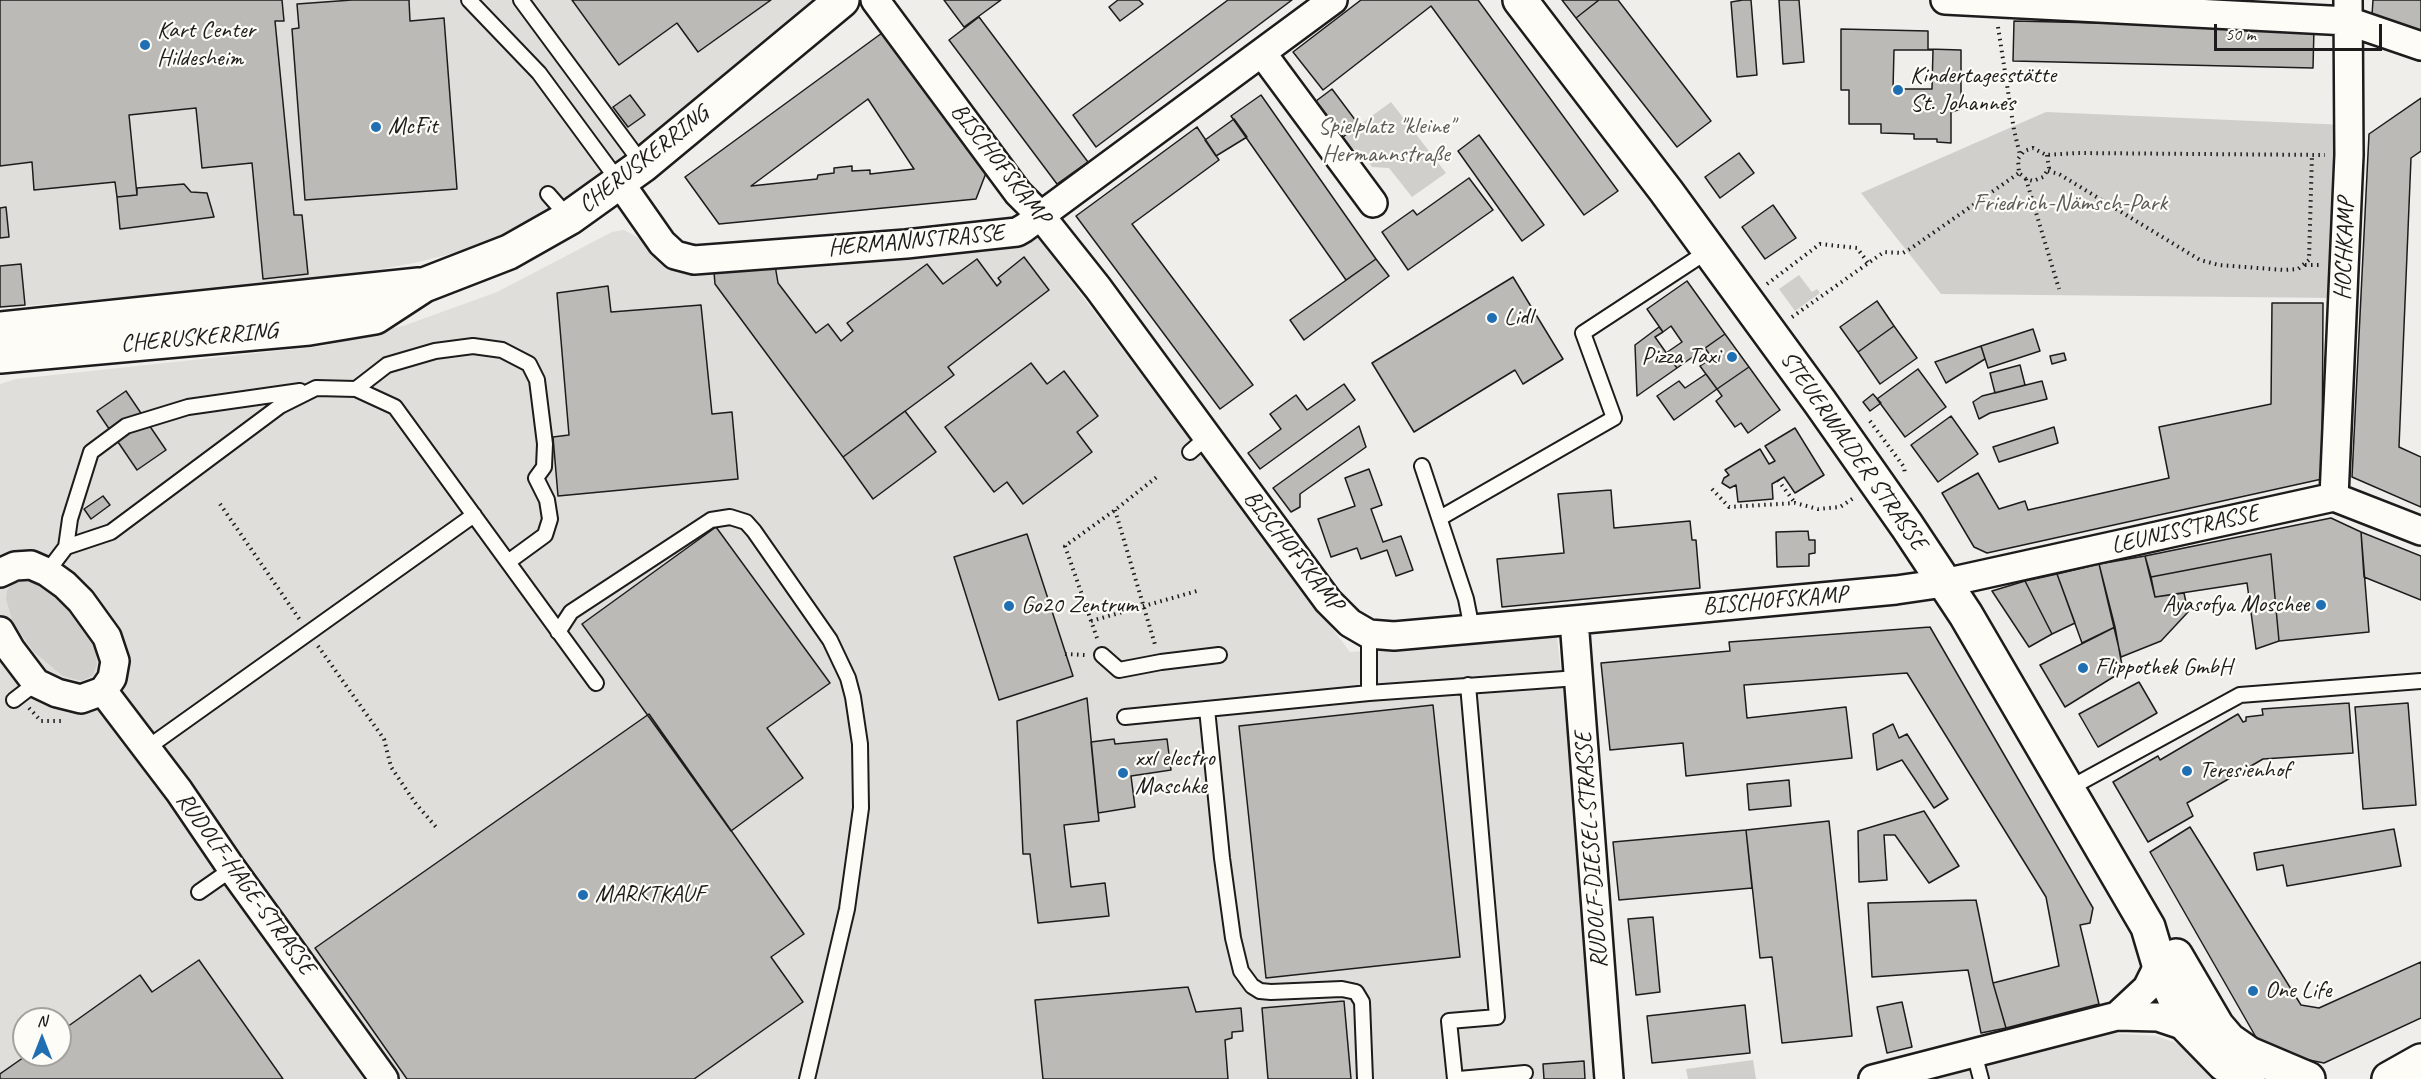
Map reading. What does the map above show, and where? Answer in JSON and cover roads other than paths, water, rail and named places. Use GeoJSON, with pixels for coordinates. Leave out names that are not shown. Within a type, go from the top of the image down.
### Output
{"type":"FeatureCollection","features":[{"type":"Feature","properties":{"kind":"street","name":"CHERUSKERRING"},"geometry":{"type":"LineString","coordinates":[[0,356],[309,328],[375,317],[424,285],[509,252],[569,218],[631,174],[842,0]]}},
{"type":"Feature","properties":{"kind":"street","name":"BISCHOFSKAMP"},"geometry":{"type":"LineString","coordinates":[[875,0],[1018,193],[1040,215],[1098,288],[1198,445],[1324,604],[1350,624],[1368,634],[1394,636],[1574,621],[1896,590],[1944,583]]}},
{"type":"Feature","properties":{"kind":"street","name":"HERMANNSTRASSE"},"geometry":{"type":"LineString","coordinates":[[631,174],[662,243],[675,255],[694,260],[1007,234],[1024,228],[1333,0]]}},
{"type":"Feature","properties":{"kind":"street","name":"STEUERWALDER STRASSE"},"geometry":{"type":"LineString","coordinates":[[1521,0],[1666,191],[1820,402],[1966,615],[2148,927],[2159,964],[2188,1027],[2223,1064],[2248,1079]]}},
{"type":"Feature","properties":{"kind":"street"},"geometry":{"type":"LineString","coordinates":[[1945,0],[2348,10],[2421,46]]}},
{"type":"Feature","properties":{"kind":"street","name":"HOCHKAMP"},"geometry":{"type":"LineString","coordinates":[[2334,497],[2349,155],[2348,10]]}},
{"type":"Feature","properties":{"kind":"street"},"geometry":{"type":"LineString","coordinates":[[1262,53],[1373,203]]}},
{"type":"Feature","properties":{"kind":"street","name":"CHERUSKERRING"},"geometry":{"type":"LineString","coordinates":[[0,329],[424,285]]}},
{"type":"Feature","properties":{"kind":"street"},"geometry":{"type":"LineString","coordinates":[[2334,497],[2421,531]]}},
{"type":"Feature","properties":{"kind":"street","name":"LEUNISSTRASSE"},"geometry":{"type":"LineString","coordinates":[[1944,583],[2334,497]]}},
{"type":"Feature","properties":{"kind":"street"},"geometry":{"type":"LineString","coordinates":[[0,631],[11,650],[23,693],[57,693],[81,699],[103,691],[112,678],[115,661],[107,637],[81,601],[47,572],[31,565],[5,563]]}},
{"type":"Feature","properties":{"kind":"street","name":"RUDOLF-DIESEL-STRASSE"},"geometry":{"type":"LineString","coordinates":[[1574,621],[1610,1079]]}},
{"type":"Feature","properties":{"kind":"street","name":"RUDOLF-HAGE-STRASSE"},"geometry":{"type":"LineString","coordinates":[[103,691],[185,799],[384,1079]]}},
{"type":"Feature","properties":{"kind":"street","name":"STEUERWALDER STRASSE"},"geometry":{"type":"LineString","coordinates":[[2148,927],[2171,949],[2217,1026],[2229,1040],[2249,1054],[2308,1079]]}},
{"type":"Feature","properties":{"kind":"street"},"geometry":{"type":"LineString","coordinates":[[2117,1016],[2147,988],[2159,964]]}},
{"type":"Feature","properties":{"kind":"street"},"geometry":{"type":"LineString","coordinates":[[1873,1079],[2117,1016],[2158,1017],[2188,1027]]}},
{"type":"Feature","properties":{"kind":"street"},"geometry":{"type":"LineString","coordinates":[[2389,1079],[2421,1061]]}},
{"type":"Feature","properties":{"kind":"lane"},"geometry":{"type":"LineString","coordinates":[[469,0],[631,174]]}},
{"type":"Feature","properties":{"kind":"lane"},"geometry":{"type":"LineString","coordinates":[[521,0],[631,174]]}},
{"type":"Feature","properties":{"kind":"lane"},"geometry":{"type":"LineString","coordinates":[[548,194],[569,218]]}},
{"type":"Feature","properties":{"kind":"lane"},"geometry":{"type":"LineString","coordinates":[[1440,518],[1614,418],[1583,333],[1708,251]]}},
{"type":"Feature","properties":{"kind":"lane"},"geometry":{"type":"LineString","coordinates":[[356,389],[387,365],[435,351],[473,346],[502,350],[529,364],[537,380],[545,444],[544,467],[536,478],[547,500],[550,519],[545,536],[508,562]]}},
{"type":"Feature","properties":{"kind":"lane"},"geometry":{"type":"LineString","coordinates":[[66,547],[111,532],[280,406],[316,388]]}},
{"type":"Feature","properties":{"kind":"lane"},"geometry":{"type":"LineString","coordinates":[[47,572],[66,547],[70,519],[91,452],[126,426],[188,408],[316,388],[356,389],[395,408],[596,683]]}},
{"type":"Feature","properties":{"kind":"lane"},"geometry":{"type":"LineString","coordinates":[[1422,466],[1466,599],[1472,629]]}},
{"type":"Feature","properties":{"kind":"lane"},"geometry":{"type":"LineString","coordinates":[[147,748],[474,515]]}},
{"type":"Feature","properties":{"kind":"lane"},"geometry":{"type":"LineString","coordinates":[[558,632],[571,612],[711,520],[730,517],[746,522],[754,531],[830,640],[848,678],[853,697],[860,744],[861,808],[847,909],[807,1079]]}},
{"type":"Feature","properties":{"kind":"lane"},"geometry":{"type":"LineString","coordinates":[[1368,634],[1369,693]]}},
{"type":"Feature","properties":{"kind":"lane"},"geometry":{"type":"LineString","coordinates":[[1102,655],[1119,670],[1219,655]]}},
{"type":"Feature","properties":{"kind":"lane"},"geometry":{"type":"LineString","coordinates":[[1125,717],[1369,693],[1578,678]]}},
{"type":"Feature","properties":{"kind":"lane"},"geometry":{"type":"LineString","coordinates":[[2068,789],[2240,695],[2421,681]]}},
{"type":"Feature","properties":{"kind":"lane"},"geometry":{"type":"LineString","coordinates":[[1468,685],[1497,1017],[1449,1021],[1457,1079],[1525,1073]]}},
{"type":"Feature","properties":{"kind":"lane"},"geometry":{"type":"LineString","coordinates":[[1207,709],[1222,858],[1241,971],[1252,986],[1260,991],[1342,989],[1356,992],[1362,1002],[1365,1079]]}},
{"type":"Feature","properties":{"kind":"lane"},"geometry":{"type":"LineString","coordinates":[[198,892],[232,868]]}},
{"type":"Feature","properties":{"kind":"lane"},"geometry":{"type":"LineString","coordinates":[[1974,1053],[1981,1079]]}},
{"type":"Feature","properties":{"kind":"place","name":"Kart Center Hildesheim"},"geometry":{"type":"Point","coordinates":[145,45]}},
{"type":"Feature","properties":{"kind":"place","name":"Kindertagesstätte St. Johannes"},"geometry":{"type":"Point","coordinates":[1898,90]}},
{"type":"Feature","properties":{"kind":"place","name":"McFit"},"geometry":{"type":"Point","coordinates":[376,127]}},
{"type":"Feature","properties":{"kind":"place","name":"Lidl"},"geometry":{"type":"Point","coordinates":[1492,318]}},
{"type":"Feature","properties":{"kind":"place","name":"Pizza Taxi"},"geometry":{"type":"Point","coordinates":[1732,357]}},
{"type":"Feature","properties":{"kind":"place","name":"Ayasofya Moschee"},"geometry":{"type":"Point","coordinates":[2321,605]}},
{"type":"Feature","properties":{"kind":"place","name":"Go20 Zentrum"},"geometry":{"type":"Point","coordinates":[1009,606]}},
{"type":"Feature","properties":{"kind":"place","name":"Flippothek GmbH"},"geometry":{"type":"Point","coordinates":[2083,668]}},
{"type":"Feature","properties":{"kind":"place","name":"Teresienhof"},"geometry":{"type":"Point","coordinates":[2187,771]}},
{"type":"Feature","properties":{"kind":"place","name":"xxl electro Maschke"},"geometry":{"type":"Point","coordinates":[1123,773]}},
{"type":"Feature","properties":{"kind":"place","name":"MARKTKAUF"},"geometry":{"type":"Point","coordinates":[583,895]}},
{"type":"Feature","properties":{"kind":"place","name":"One Life"},"geometry":{"type":"Point","coordinates":[2253,991]}},
{"type":"Feature","properties":{"kind":"park label","name":"Spielplatz \"kleine\" Hermannstraße"},"geometry":{"type":"Point","coordinates":[1386,141]}},
{"type":"Feature","properties":{"kind":"park label","name":"Friedrich-Nämsch-Park"},"geometry":{"type":"Point","coordinates":[2070,204]}}]}
